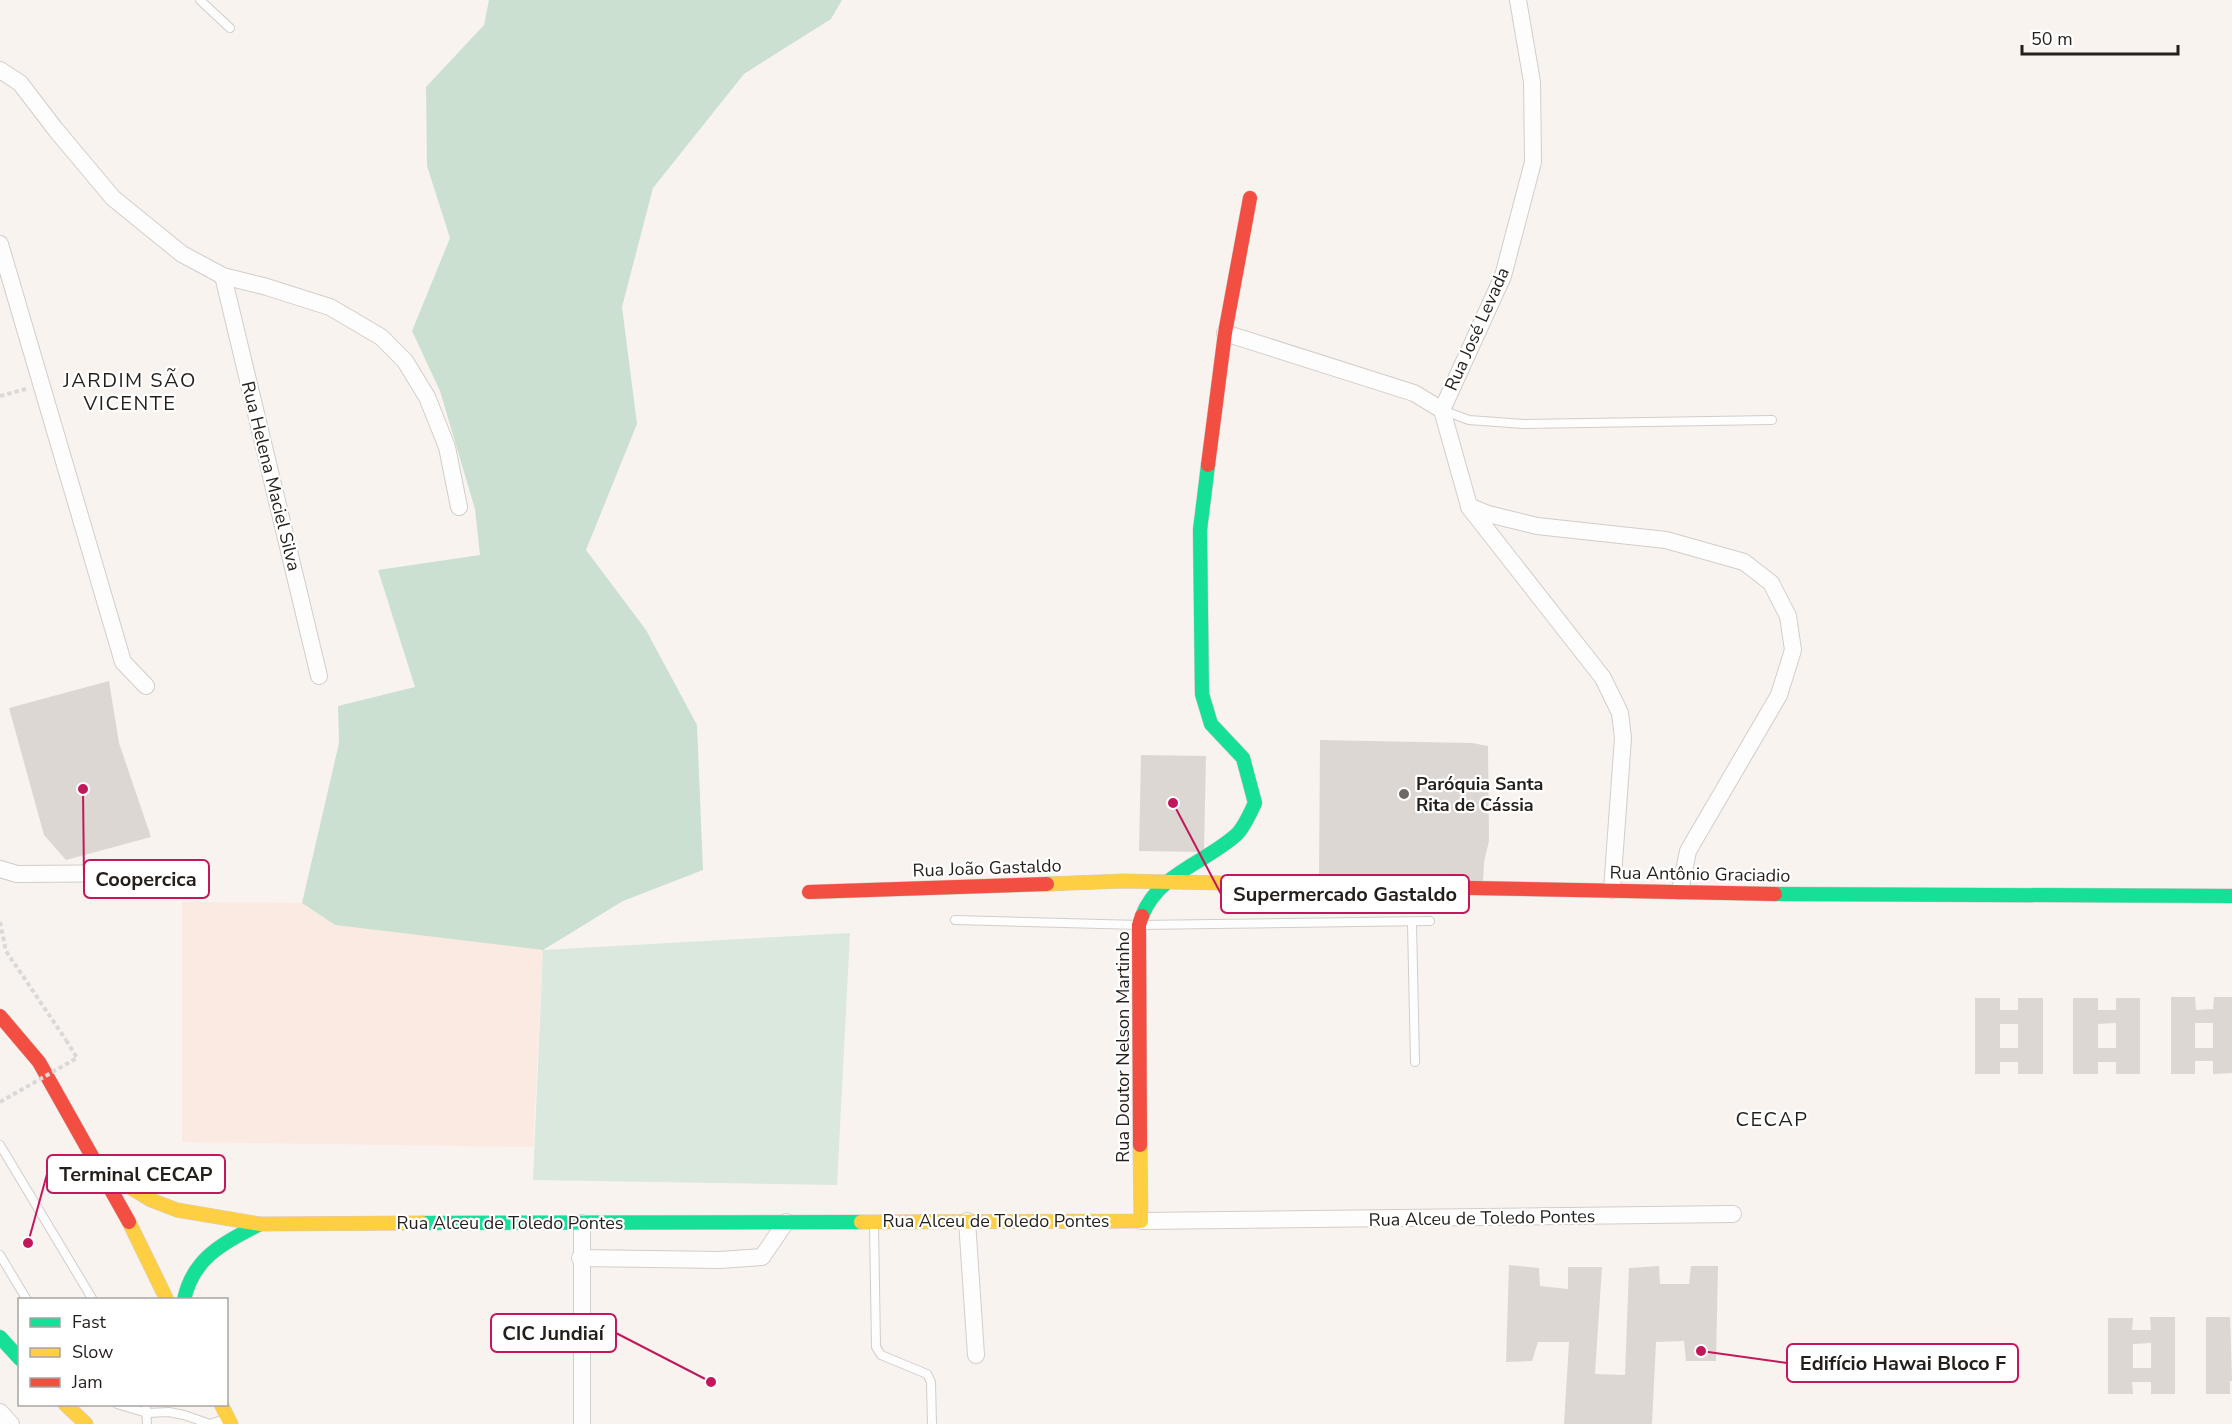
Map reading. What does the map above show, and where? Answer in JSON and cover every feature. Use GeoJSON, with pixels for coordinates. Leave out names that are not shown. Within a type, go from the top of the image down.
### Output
{"type":"FeatureCollection","features":[{"type":"Feature","properties":{"kind":"main road","name":"Rua Doutor Nelson Martinho"},"geometry":{"type":"LineString","coordinates":[[1141,1221],[1140,925],[1148,901],[1167,881],[1238,834],[1255,803],[1243,758],[1211,724],[1202,694],[1200,530],[1225,333],[1250,198]]}},
{"type":"Feature","properties":{"kind":"main road","name":"Rua Antônio Graciadio"},"geometry":{"type":"LineString","coordinates":[[1167,881],[1789,894],[2232,896]]}},
{"type":"Feature","properties":{"kind":"main road","name":"Rua João Gastaldo"},"geometry":{"type":"LineString","coordinates":[[809,892],[1167,881]]}},
{"type":"Feature","properties":{"kind":"main road"},"geometry":{"type":"LineString","coordinates":[[0,1016],[39,1062],[146,1254],[167,1298]]}},
{"type":"Feature","properties":{"kind":"main road","name":"Rua Alceu de Toledo Pontes"},"geometry":{"type":"LineString","coordinates":[[100,1169],[151,1200],[177,1210],[260,1224],[1141,1221]]}},
{"type":"Feature","properties":{"kind":"main road","name":"Rua Alceu de Toledo Pontes"},"geometry":{"type":"LineString","coordinates":[[184,1298],[185,1290],[194,1271],[208,1254],[230,1239],[260,1224]]}},
{"type":"Feature","properties":{"kind":"main road"},"geometry":{"type":"LineString","coordinates":[[0,1337],[18,1357]]}},
{"type":"Feature","properties":{"kind":"main road"},"geometry":{"type":"LineString","coordinates":[[67,1406],[86,1424]]}},
{"type":"Feature","properties":{"kind":"main road"},"geometry":{"type":"LineString","coordinates":[[222,1406],[229,1421]]}},
{"type":"Feature","properties":{"kind":"street","name":"Rua José Levada"},"geometry":{"type":"LineString","coordinates":[[1442,410],[1503,276],[1533,162],[1532,82],[1518,0]]}},
{"type":"Feature","properties":{"kind":"street"},"geometry":{"type":"LineString","coordinates":[[0,70],[21,83],[56,130],[113,198],[182,254],[223,276],[330,307],[381,337],[405,361],[428,397],[447,447],[459,507]]}},
{"type":"Feature","properties":{"kind":"street"},"geometry":{"type":"LineString","coordinates":[[0,244],[123,662],[146,686]]}},
{"type":"Feature","properties":{"kind":"street","name":"Rua Helena Maciel Silva"},"geometry":{"type":"LineString","coordinates":[[223,276],[319,676]]}},
{"type":"Feature","properties":{"kind":"street"},"geometry":{"type":"LineString","coordinates":[[1225,333],[1414,393],[1442,410],[1469,506],[1603,678],[1620,713],[1623,738],[1612,890]]}},
{"type":"Feature","properties":{"kind":"street"},"geometry":{"type":"LineString","coordinates":[[1469,506],[1488,514],[1537,526],[1666,540],[1744,562],[1771,583],[1788,616],[1793,650],[1779,695],[1688,851],[1680,891]]}},
{"type":"Feature","properties":{"kind":"street"},"geometry":{"type":"LineString","coordinates":[[0,869],[16,874],[157,873]]}},
{"type":"Feature","properties":{"kind":"street","name":"Rua Alceu de Toledo Pontes"},"geometry":{"type":"LineString","coordinates":[[1141,1221],[1733,1215]]}},
{"type":"Feature","properties":{"kind":"street"},"geometry":{"type":"LineString","coordinates":[[967,1221],[976,1355]]}},
{"type":"Feature","properties":{"kind":"street"},"geometry":{"type":"LineString","coordinates":[[580,1258],[720,1260],[762,1257],[786,1222]]}},
{"type":"Feature","properties":{"kind":"street"},"geometry":{"type":"LineString","coordinates":[[582,1223],[580,1258],[582,1424]]}},
{"type":"Feature","properties":{"kind":"street"},"geometry":{"type":"LineString","coordinates":[[0,1360],[18,1364]]}},
{"type":"Feature","properties":{"kind":"street"},"geometry":{"type":"LineString","coordinates":[[0,1412],[11,1424]]}},
{"type":"Feature","properties":{"kind":"lane"},"geometry":{"type":"LineString","coordinates":[[200,0],[230,28]]}},
{"type":"Feature","properties":{"kind":"lane"},"geometry":{"type":"LineString","coordinates":[[1442,410],[1469,420],[1524,424],[1772,420]]}},
{"type":"Feature","properties":{"kind":"lane"},"geometry":{"type":"LineString","coordinates":[[955,920],[1140,925],[1430,921]]}},
{"type":"Feature","properties":{"kind":"lane"},"geometry":{"type":"LineString","coordinates":[[1412,923],[1415,1062]]}},
{"type":"Feature","properties":{"kind":"lane"},"geometry":{"type":"LineString","coordinates":[[0,1145],[92,1298]]}},
{"type":"Feature","properties":{"kind":"lane"},"geometry":{"type":"LineString","coordinates":[[874,1222],[876,1347],[881,1355],[927,1374],[931,1382],[932,1424]]}},
{"type":"Feature","properties":{"kind":"lane"},"geometry":{"type":"LineString","coordinates":[[0,1256],[26,1298]]}},
{"type":"Feature","properties":{"kind":"lane"},"geometry":{"type":"LineString","coordinates":[[129,1406],[184,1415],[210,1424],[229,1421]]}},
{"type":"Feature","properties":{"kind":"lane"},"geometry":{"type":"LineString","coordinates":[[147,1409],[147,1424]]}},
{"type":"Feature","properties":{"kind":"path"},"geometry":{"type":"LineString","coordinates":[[0,396],[41,385]]}},
{"type":"Feature","properties":{"kind":"path"},"geometry":{"type":"LineString","coordinates":[[0,922],[6,951],[77,1058],[0,1102]]}},
{"type":"Feature","properties":{"kind":"shaded area"},"geometry":{"type":"Polygon","coordinates":[[[182,902],[302,903],[335,925],[543,950],[533,1147],[182,1142],[182,902]]]}},
{"type":"Feature","properties":{"kind":"shaded area"},"geometry":{"type":"Polygon","coordinates":[[[850,933],[837,1185],[533,1180],[543,950],[850,933]]]}},
{"type":"Feature","properties":{"kind":"green space"},"geometry":{"type":"Polygon","coordinates":[[[489,0],[842,0],[831,19],[744,74],[653,188],[622,307],[637,424],[586,550],[646,630],[697,725],[703,870],[623,901],[543,950],[335,925],[302,903],[339,743],[338,706],[415,687],[378,570],[480,555],[475,509],[440,391],[412,331],[450,238],[427,166],[426,87],[484,25],[489,0]]]}},
{"type":"Feature","properties":{"kind":"building"},"geometry":{"type":"Polygon","coordinates":[[[109,681],[119,743],[151,837],[66,860],[44,835],[9,708],[109,681]]]}},
{"type":"Feature","properties":{"kind":"building","name":"Paróquia Santa Rita de Cássia"},"geometry":{"type":"Polygon","coordinates":[[[1320,740],[1472,743],[1488,746],[1489,841],[1484,862],[1483,882],[1319,878],[1320,740]]]}},
{"type":"Feature","properties":{"kind":"building"},"geometry":{"type":"Polygon","coordinates":[[[1141,755],[1206,756],[1204,852],[1139,851],[1141,755]]]}},
{"type":"Feature","properties":{"kind":"building"},"geometry":{"type":"Polygon","coordinates":[[[2171,997],[2195,997],[2196,1010],[2213,1009],[2214,997],[2232,997],[2232,1073],[2213,1074],[2213,1061],[2195,1061],[2195,1074],[2171,1074],[2171,997]],[[2195,1023],[2195,1048],[2213,1048],[2213,1023],[2195,1023]]]}},
{"type":"Feature","properties":{"kind":"building"},"geometry":{"type":"Polygon","coordinates":[[[1975,998],[2000,998],[2000,1010],[2018,1010],[2018,998],[2043,998],[2043,1074],[2018,1074],[2018,1062],[2000,1062],[2000,1074],[1975,1074],[1975,998]],[[2000,1024],[2000,1048],[2018,1048],[2018,1024],[2000,1024]]]}},
{"type":"Feature","properties":{"kind":"building"},"geometry":{"type":"Polygon","coordinates":[[[2073,998],[2098,998],[2098,1010],[2116,1010],[2116,998],[2140,998],[2140,1074],[2116,1074],[2116,1062],[2098,1062],[2098,1074],[2073,1074],[2073,998]],[[2116,1023],[2098,1024],[2098,1048],[2116,1048],[2116,1023]]]}},
{"type":"Feature","properties":{"kind":"building"},"geometry":{"type":"Polygon","coordinates":[[[1509,1265],[1539,1268],[1540,1286],[1568,1289],[1568,1267],[1602,1267],[1595,1374],[1625,1375],[1629,1268],[1659,1266],[1660,1284],[1689,1284],[1691,1266],[1718,1266],[1716,1361],[1686,1361],[1684,1341],[1656,1342],[1652,1424],[1564,1424],[1569,1342],[1538,1342],[1532,1361],[1506,1362],[1509,1265]]]}},
{"type":"Feature","properties":{"kind":"building"},"geometry":{"type":"Polygon","coordinates":[[[2150,1317],[2175,1317],[2175,1394],[2151,1394],[2151,1382],[2132,1382],[2133,1394],[2108,1394],[2108,1318],[2133,1318],[2132,1330],[2151,1330],[2150,1317]],[[2151,1343],[2133,1344],[2133,1368],[2151,1368],[2151,1343]]]}},
{"type":"Feature","properties":{"kind":"building"},"geometry":{"type":"Polygon","coordinates":[[[2206,1317],[2230,1317],[2232,1381],[2230,1381],[2230,1394],[2206,1394],[2206,1317]]]}},
{"type":"Feature","properties":{"kind":"traffic: fast"},"geometry":{"type":"LineString","coordinates":[[1142,916],[1149,902],[1171,879],[1236,835],[1255,803],[1243,758],[1211,724],[1202,694],[1200,530],[1208,465]]}},
{"type":"Feature","properties":{"kind":"traffic: fast"},"geometry":{"type":"LineString","coordinates":[[1775,894],[2232,896]]}},
{"type":"Feature","properties":{"kind":"traffic: fast"},"geometry":{"type":"LineString","coordinates":[[422,1223],[861,1222]]}},
{"type":"Feature","properties":{"kind":"traffic: fast"},"geometry":{"type":"LineString","coordinates":[[185,1298],[188,1285],[195,1273],[212,1253],[260,1224]]}},
{"type":"Feature","properties":{"kind":"traffic: fast"},"geometry":{"type":"LineString","coordinates":[[0,1337],[18,1357]]}},
{"type":"Feature","properties":{"kind":"traffic: slow"},"geometry":{"type":"LineString","coordinates":[[1047,884],[1123,881],[1418,887]]}},
{"type":"Feature","properties":{"kind":"traffic: slow"},"geometry":{"type":"LineString","coordinates":[[861,1222],[1141,1221],[1140,1145]]}},
{"type":"Feature","properties":{"kind":"traffic: slow"},"geometry":{"type":"LineString","coordinates":[[100,1169],[151,1200],[177,1210],[260,1224],[422,1223]]}},
{"type":"Feature","properties":{"kind":"traffic: slow"},"geometry":{"type":"LineString","coordinates":[[129,1222],[166,1298]]}},
{"type":"Feature","properties":{"kind":"traffic: slow"},"geometry":{"type":"LineString","coordinates":[[67,1406],[86,1424]]}},
{"type":"Feature","properties":{"kind":"traffic: slow"},"geometry":{"type":"LineString","coordinates":[[222,1406],[231,1424]]}},
{"type":"Feature","properties":{"kind":"traffic: jam"},"geometry":{"type":"LineString","coordinates":[[1208,465],[1225,333],[1250,198]]}},
{"type":"Feature","properties":{"kind":"traffic: jam"},"geometry":{"type":"LineString","coordinates":[[809,892],[1047,884]]}},
{"type":"Feature","properties":{"kind":"traffic: jam"},"geometry":{"type":"LineString","coordinates":[[1418,887],[1775,894]]}},
{"type":"Feature","properties":{"kind":"traffic: jam"},"geometry":{"type":"LineString","coordinates":[[1140,1145],[1139,925],[1142,916]]}},
{"type":"Feature","properties":{"kind":"traffic: jam"},"geometry":{"type":"LineString","coordinates":[[0,1016],[39,1062],[129,1222]]}},
{"type":"Feature","properties":{"kind":"place","name":"Coopercica"},"geometry":{"type":"Point","coordinates":[83,789]}},
{"type":"Feature","properties":{"kind":"place","name":"Paróquia Santa Rita de Cássia"},"geometry":{"type":"Point","coordinates":[1404,794]}},
{"type":"Feature","properties":{"kind":"place","name":"Supermercado Gastaldo"},"geometry":{"type":"Point","coordinates":[1173,803]}},
{"type":"Feature","properties":{"kind":"place","name":"Terminal CECAP"},"geometry":{"type":"Point","coordinates":[28,1243]}},
{"type":"Feature","properties":{"kind":"place","name":"Edifício Hawai Bloco F"},"geometry":{"type":"Point","coordinates":[1701,1351]}},
{"type":"Feature","properties":{"kind":"place","name":"CIC Jundiaí"},"geometry":{"type":"Point","coordinates":[711,1382]}},
{"type":"Feature","properties":{"kind":"district","name":"JARDIM SÃO VICENTE"},"geometry":{"type":"Point","coordinates":[130,392]}},
{"type":"Feature","properties":{"kind":"district","name":"CECAP"},"geometry":{"type":"Point","coordinates":[1772,1119]}}]}
